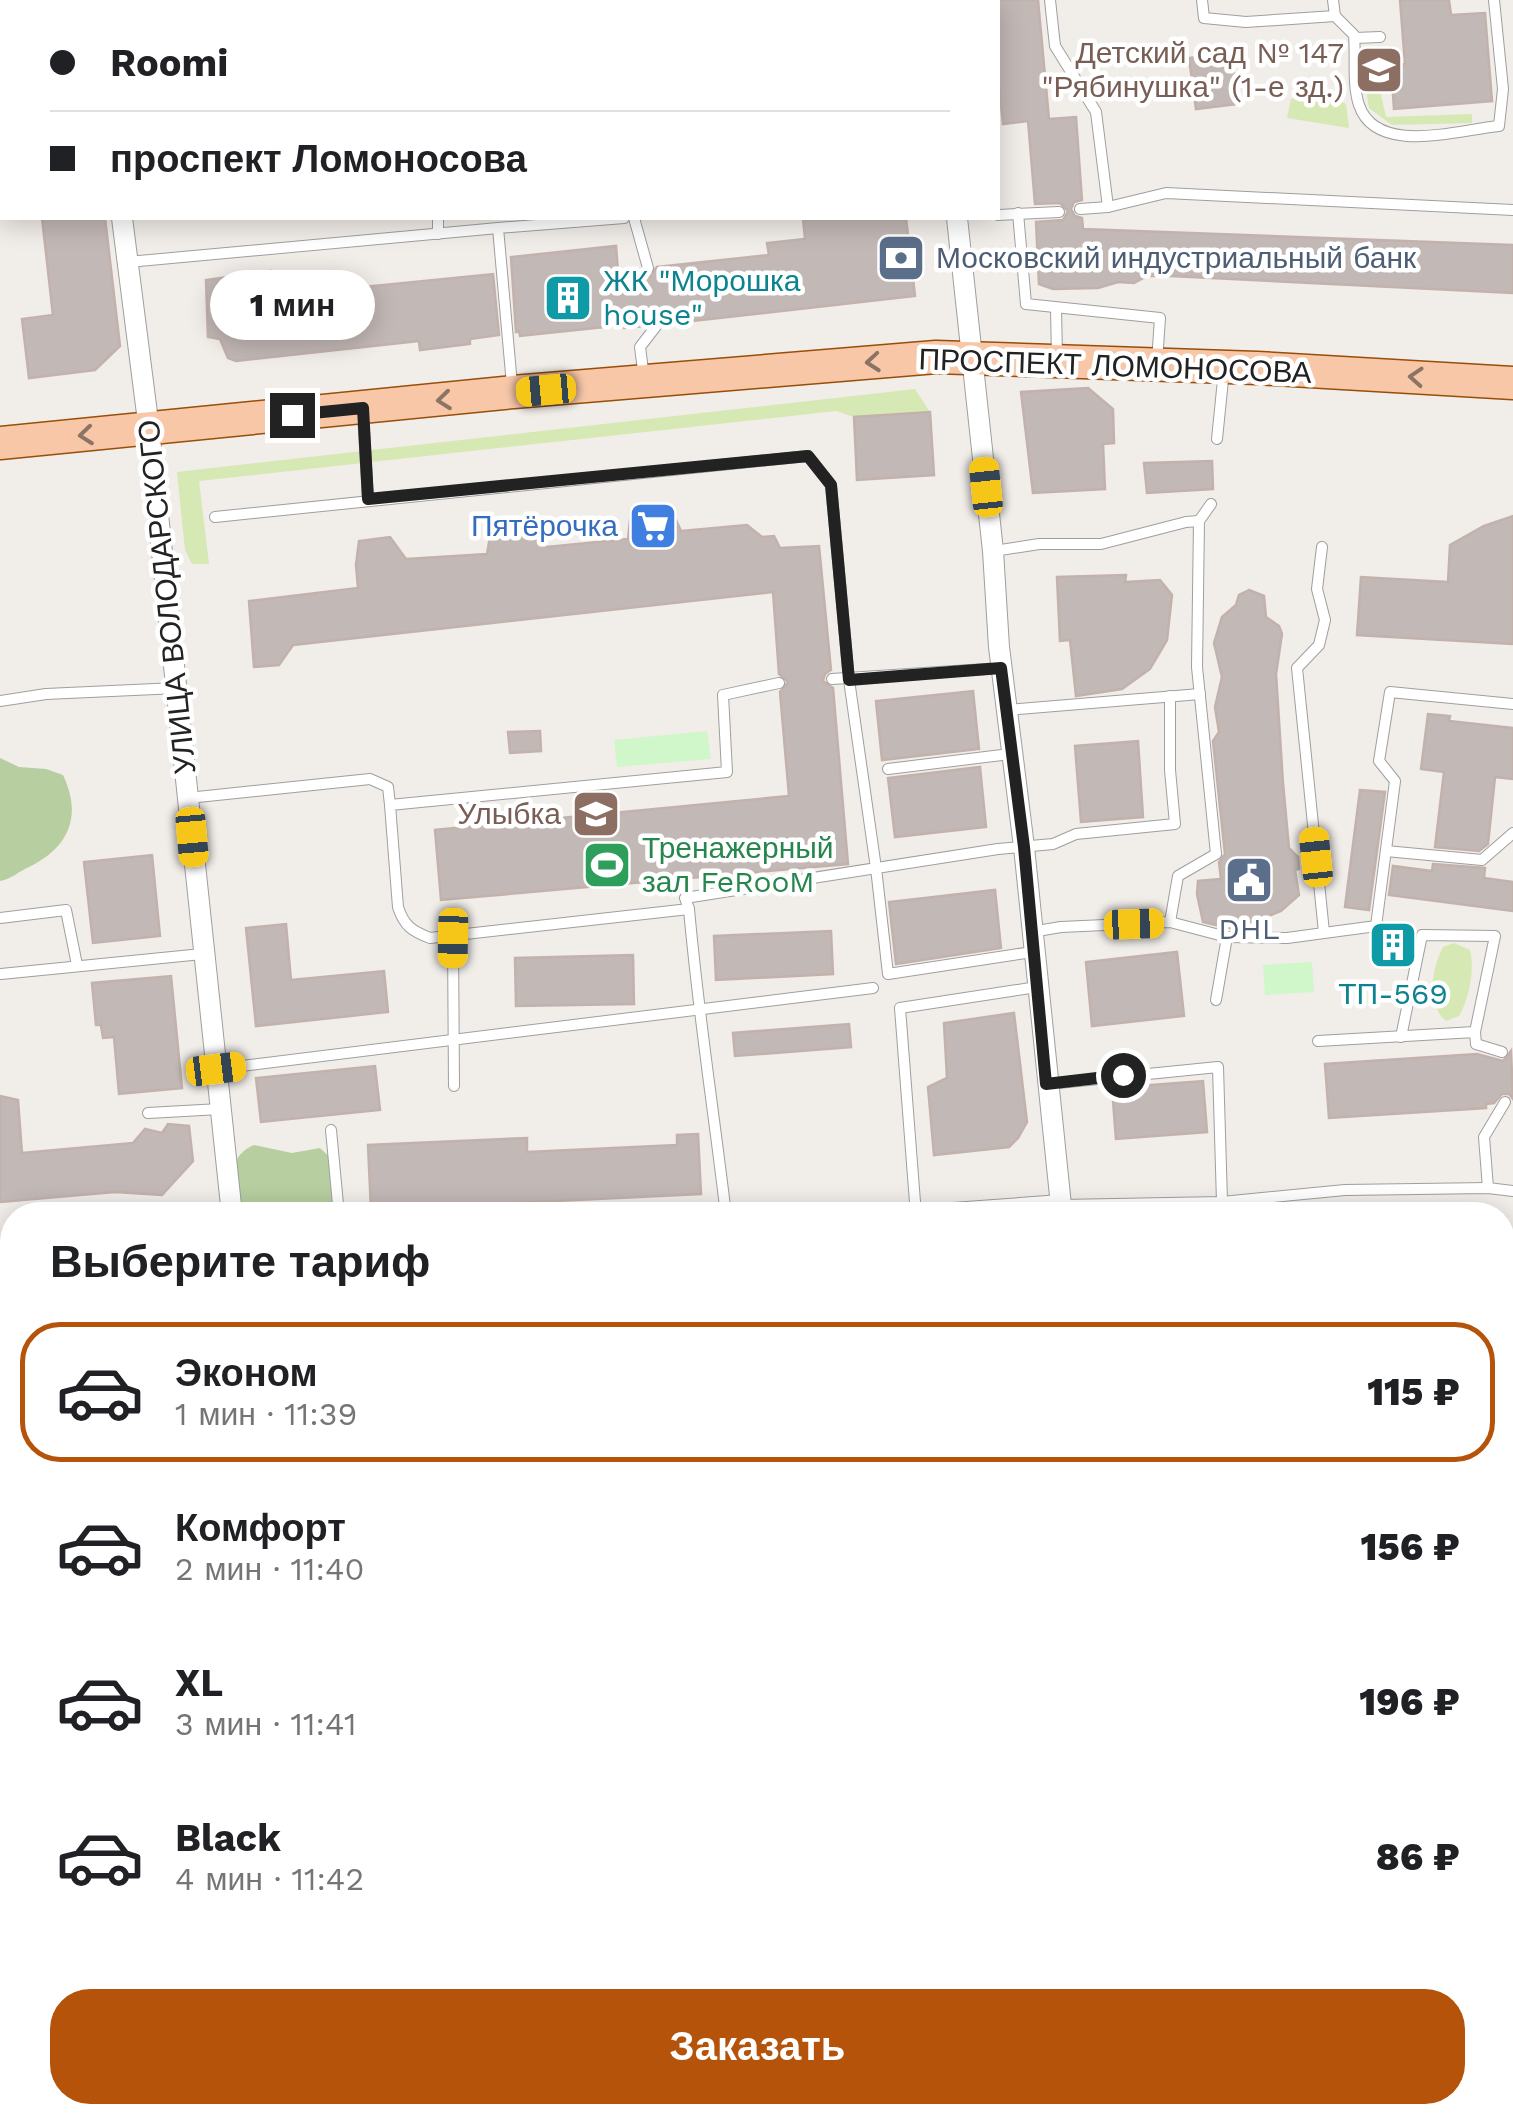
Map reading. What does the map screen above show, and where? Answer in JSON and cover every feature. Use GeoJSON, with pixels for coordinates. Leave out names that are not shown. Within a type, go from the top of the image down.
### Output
{"type":"FeatureCollection","features":[{"type":"Feature","properties":{"kind":"main road","name":"ПРОСПЕКТ ЛОМОНОСОВА"},"geometry":{"type":"LineString","coordinates":[[0,443],[513,392],[936,357],[1513,383]]}},
{"type":"Feature","properties":{"kind":"street","name":"УЛИЦА ВОЛОДАРСКОГО"},"geometry":{"type":"LineString","coordinates":[[122,220],[149,429],[231,1202]]}},
{"type":"Feature","properties":{"kind":"street"},"geometry":{"type":"LineString","coordinates":[[959,220],[1001,668],[1061,1202]]}},
{"type":"Feature","properties":{"kind":"lane"},"geometry":{"type":"LineString","coordinates":[[1050,0],[1055,46],[1096,112],[1108,207]]}},
{"type":"Feature","properties":{"kind":"lane"},"geometry":{"type":"LineString","coordinates":[[1202,0],[1204,18],[1246,22],[1335,16]]}},
{"type":"Feature","properties":{"kind":"lane"},"geometry":{"type":"LineString","coordinates":[[1333,0],[1335,16],[1354,38],[1358,101],[1366,122],[1395,138],[1499,126],[1503,89],[1494,0]]}},
{"type":"Feature","properties":{"kind":"lane"},"geometry":{"type":"LineString","coordinates":[[1354,38],[1380,37]]}},
{"type":"Feature","properties":{"kind":"lane"},"geometry":{"type":"LineString","coordinates":[[1080,209],[1108,207],[1166,193],[1513,210]]}},
{"type":"Feature","properties":{"kind":"lane"},"geometry":{"type":"LineString","coordinates":[[1000,215],[1060,212]]}},
{"type":"Feature","properties":{"kind":"lane"},"geometry":{"type":"LineString","coordinates":[[1018,214],[1026,304],[1160,318],[1157,366]]}},
{"type":"Feature","properties":{"kind":"lane"},"geometry":{"type":"LineString","coordinates":[[438,220],[438,234]]}},
{"type":"Feature","properties":{"kind":"lane"},"geometry":{"type":"LineString","coordinates":[[128,262],[599,220]]}},
{"type":"Feature","properties":{"kind":"lane"},"geometry":{"type":"LineString","coordinates":[[635,220],[648,268]]}},
{"type":"Feature","properties":{"kind":"lane"},"geometry":{"type":"LineString","coordinates":[[498,228],[513,392]]}},
{"type":"Feature","properties":{"kind":"lane"},"geometry":{"type":"LineString","coordinates":[[1056,308],[1057,360]]}},
{"type":"Feature","properties":{"kind":"lane"},"geometry":{"type":"LineString","coordinates":[[644,381],[640,347],[657,325]]}},
{"type":"Feature","properties":{"kind":"lane"},"geometry":{"type":"LineString","coordinates":[[1217,439],[1224,367]]}},
{"type":"Feature","properties":{"kind":"lane"},"geometry":{"type":"LineString","coordinates":[[363,408],[368,499]]}},
{"type":"Feature","properties":{"kind":"lane"},"geometry":{"type":"LineString","coordinates":[[216,516],[808,456],[831,485],[849,680],[888,974],[1031,942],[1061,926],[1170,922],[1227,937],[1287,938],[1376,926],[1395,781],[1379,761],[1390,692],[1513,704]]}},
{"type":"Feature","properties":{"kind":"lane"},"geometry":{"type":"LineString","coordinates":[[1170,922],[1178,876],[1216,854],[1196,609],[1199,521],[1212,504]]}},
{"type":"Feature","properties":{"kind":"lane"},"geometry":{"type":"LineString","coordinates":[[993,551],[1039,544],[1101,544],[1199,521]]}},
{"type":"Feature","properties":{"kind":"lane"},"geometry":{"type":"LineString","coordinates":[[1322,547],[1316,589],[1325,620],[1320,645],[1297,668],[1324,932]]}},
{"type":"Feature","properties":{"kind":"lane"},"geometry":{"type":"LineString","coordinates":[[832,679],[1001,668]]}},
{"type":"Feature","properties":{"kind":"lane"},"geometry":{"type":"LineString","coordinates":[[390,805],[727,772],[723,695],[779,683]]}},
{"type":"Feature","properties":{"kind":"lane"},"geometry":{"type":"LineString","coordinates":[[0,701],[46,694],[176,688]]}},
{"type":"Feature","properties":{"kind":"lane"},"geometry":{"type":"LineString","coordinates":[[1006,710],[1200,694]]}},
{"type":"Feature","properties":{"kind":"lane"},"geometry":{"type":"LineString","coordinates":[[724,1202],[686,898],[1054,844],[1076,834],[1175,824],[1170,696]]}},
{"type":"Feature","properties":{"kind":"lane"},"geometry":{"type":"LineString","coordinates":[[888,769],[1010,754]]}},
{"type":"Feature","properties":{"kind":"lane"},"geometry":{"type":"LineString","coordinates":[[188,798],[370,778],[388,788],[398,907],[412,932],[430,938],[690,909]]}},
{"type":"Feature","properties":{"kind":"lane"},"geometry":{"type":"LineString","coordinates":[[1386,851],[1482,860],[1513,833]]}},
{"type":"Feature","properties":{"kind":"lane"},"geometry":{"type":"LineString","coordinates":[[0,918],[66,910],[77,966]]}},
{"type":"Feature","properties":{"kind":"lane"},"geometry":{"type":"LineString","coordinates":[[1401,1037],[1422,935],[1495,936],[1475,1032],[1476,1044],[1502,1052]]}},
{"type":"Feature","properties":{"kind":"lane"},"geometry":{"type":"LineString","coordinates":[[1216,1000],[1227,937]]}},
{"type":"Feature","properties":{"kind":"lane"},"geometry":{"type":"LineString","coordinates":[[453,938],[454,1086]]}},
{"type":"Feature","properties":{"kind":"lane"},"geometry":{"type":"LineString","coordinates":[[1,974],[202,954]]}},
{"type":"Feature","properties":{"kind":"lane"},"geometry":{"type":"LineString","coordinates":[[915,1202],[900,1008],[1037,987]]}},
{"type":"Feature","properties":{"kind":"lane"},"geometry":{"type":"LineString","coordinates":[[216,1069],[873,988]]}},
{"type":"Feature","properties":{"kind":"lane"},"geometry":{"type":"LineString","coordinates":[[1318,1041],[1475,1032]]}},
{"type":"Feature","properties":{"kind":"lane"},"geometry":{"type":"LineString","coordinates":[[1046,1084],[1218,1067],[1222,1202],[1345,1190],[1511,1188]]}},
{"type":"Feature","properties":{"kind":"lane"},"geometry":{"type":"LineString","coordinates":[[1488,1188],[1484,1137],[1505,1102]]}},
{"type":"Feature","properties":{"kind":"lane"},"geometry":{"type":"LineString","coordinates":[[148,1113],[220,1109]]}},
{"type":"Feature","properties":{"kind":"lane"},"geometry":{"type":"LineString","coordinates":[[331,1130],[337,1202]]}},
{"type":"Feature","properties":{"kind":"green space"},"geometry":{"type":"Polygon","coordinates":[[[1376,74],[1386,117],[1472,114],[1472,123],[1392,125],[1369,108],[1364,75],[1376,74]]]}},
{"type":"Feature","properties":{"kind":"green space"},"geometry":{"type":"Polygon","coordinates":[[[1316,90],[1346,104],[1349,128],[1287,118],[1291,99],[1316,90]]]}},
{"type":"Feature","properties":{"kind":"green space"},"geometry":{"type":"Polygon","coordinates":[[[915,389],[930,412],[854,417],[836,411],[199,481],[209,564],[192,564],[185,550],[177,472],[915,389]]]}},
{"type":"Feature","properties":{"kind":"green space"},"geometry":{"type":"Polygon","coordinates":[[[707,731],[711,759],[617,767],[614,740],[707,731]]]}},
{"type":"Feature","properties":{"kind":"green space"},"geometry":{"type":"Polygon","coordinates":[[[0,758],[19,767],[63,775],[72,804],[68,830],[54,851],[0,881],[0,758]]]}},
{"type":"Feature","properties":{"kind":"green space"},"geometry":{"type":"Polygon","coordinates":[[[1454,943],[1470,950],[1471,975],[1459,1016],[1446,1021],[1435,1005],[1432,986],[1443,947],[1454,943]]]}},
{"type":"Feature","properties":{"kind":"green space"},"geometry":{"type":"Polygon","coordinates":[[[1312,962],[1314,992],[1265,995],[1263,965],[1312,962]]]}},
{"type":"Feature","properties":{"kind":"green space"},"geometry":{"type":"Polygon","coordinates":[[[254,1145],[292,1153],[320,1148],[334,1161],[337,1202],[237,1202],[233,1175],[244,1151],[254,1145]]]}},
{"type":"Feature","properties":{"kind":"building"},"geometry":{"type":"Polygon","coordinates":[[[1000,0],[1038,0],[1049,119],[1076,117],[1082,200],[1074,202],[1071,209],[1082,218],[1083,229],[1513,245],[1513,293],[1170,276],[1147,276],[1134,283],[1118,282],[1098,288],[1053,289],[1039,284],[1036,222],[1063,220],[1068,211],[1060,203],[1035,204],[1028,121],[1003,124],[1000,0]]]}},
{"type":"Feature","properties":{"kind":"building"},"geometry":{"type":"Polygon","coordinates":[[[1400,0],[1449,0],[1451,15],[1485,13],[1492,101],[1394,109],[1391,65],[1405,64],[1400,0]]]}},
{"type":"Feature","properties":{"kind":"building"},"geometry":{"type":"Polygon","coordinates":[[[1221,54],[1222,58],[1232,57],[1238,104],[1196,109],[1189,58],[1221,54]]]}},
{"type":"Feature","properties":{"kind":"building"},"geometry":{"type":"Polygon","coordinates":[[[42,220],[105,220],[120,346],[95,370],[29,378],[22,319],[53,315],[42,220]]]}},
{"type":"Feature","properties":{"kind":"building"},"geometry":{"type":"Polygon","coordinates":[[[803,220],[906,220],[915,296],[666,324],[657,316],[645,326],[624,328],[520,336],[516,332],[511,257],[616,246],[618,272],[639,269],[649,277],[657,267],[769,255],[767,243],[805,239],[803,220]]]}},
{"type":"Feature","properties":{"kind":"building"},"geometry":{"type":"Polygon","coordinates":[[[271,271],[273,296],[493,274],[499,335],[470,339],[470,344],[420,350],[419,341],[236,361],[228,358],[220,339],[208,337],[206,280],[271,271]]]}},
{"type":"Feature","properties":{"kind":"building"},"geometry":{"type":"Polygon","coordinates":[[[1088,388],[1113,409],[1114,443],[1103,444],[1105,489],[1033,493],[1021,392],[1088,388]]]}},
{"type":"Feature","properties":{"kind":"building"},"geometry":{"type":"Polygon","coordinates":[[[930,412],[934,475],[857,480],[854,417],[930,412]]]}},
{"type":"Feature","properties":{"kind":"building"},"geometry":{"type":"Polygon","coordinates":[[[1212,461],[1213,489],[1147,493],[1144,463],[1212,461]]]}},
{"type":"Feature","properties":{"kind":"building"},"geometry":{"type":"Polygon","coordinates":[[[669,505],[681,531],[747,525],[762,537],[774,536],[780,548],[819,546],[831,670],[823,681],[833,688],[848,864],[441,900],[435,830],[789,796],[780,692],[788,682],[779,674],[773,592],[293,645],[279,665],[254,667],[249,601],[358,588],[359,541],[390,537],[406,559],[487,554],[492,525],[529,520],[547,547],[628,539],[631,510],[669,505]]]}},
{"type":"Feature","properties":{"kind":"building"},"geometry":{"type":"Polygon","coordinates":[[[1513,516],[1513,644],[1357,635],[1361,577],[1448,582],[1450,545],[1484,526],[1513,516]]]}},
{"type":"Feature","properties":{"kind":"building"},"geometry":{"type":"Polygon","coordinates":[[[1126,575],[1125,582],[1160,580],[1172,595],[1167,640],[1150,669],[1122,689],[1076,696],[1070,640],[1060,641],[1057,577],[1126,575]]]}},
{"type":"Feature","properties":{"kind":"building"},"geometry":{"type":"Polygon","coordinates":[[[1249,590],[1264,596],[1266,617],[1279,626],[1282,634],[1276,674],[1283,783],[1289,848],[1298,857],[1299,869],[1295,870],[1299,895],[1281,911],[1239,928],[1228,928],[1203,922],[1197,894],[1198,881],[1221,879],[1219,862],[1225,854],[1213,741],[1219,732],[1215,707],[1222,677],[1214,643],[1222,617],[1236,605],[1239,595],[1249,590]]]}},
{"type":"Feature","properties":{"kind":"building"},"geometry":{"type":"Polygon","coordinates":[[[973,691],[979,749],[882,760],[876,701],[973,691]]]}},
{"type":"Feature","properties":{"kind":"building"},"geometry":{"type":"Polygon","coordinates":[[[1428,714],[1450,716],[1449,721],[1513,728],[1513,779],[1495,777],[1488,844],[1479,851],[1435,847],[1444,772],[1421,769],[1428,714]]]}},
{"type":"Feature","properties":{"kind":"building"},"geometry":{"type":"Polygon","coordinates":[[[540,731],[541,751],[510,753],[508,732],[540,731]]]}},
{"type":"Feature","properties":{"kind":"building"},"geometry":{"type":"Polygon","coordinates":[[[1138,741],[1143,817],[1081,822],[1075,746],[1138,741]]]}},
{"type":"Feature","properties":{"kind":"building"},"geometry":{"type":"Polygon","coordinates":[[[980,767],[986,827],[895,837],[888,778],[980,767]]]}},
{"type":"Feature","properties":{"kind":"building"},"geometry":{"type":"Polygon","coordinates":[[[1360,790],[1385,792],[1369,910],[1345,907],[1360,790]]]}},
{"type":"Feature","properties":{"kind":"building"},"geometry":{"type":"Polygon","coordinates":[[[152,855],[160,936],[93,943],[84,862],[152,855]]]}},
{"type":"Feature","properties":{"kind":"building"},"geometry":{"type":"Polygon","coordinates":[[[1433,864],[1485,868],[1484,878],[1513,882],[1513,911],[1389,895],[1393,866],[1432,871],[1433,864]]]}},
{"type":"Feature","properties":{"kind":"building"},"geometry":{"type":"Polygon","coordinates":[[[995,890],[1001,948],[896,964],[889,902],[995,890]]]}},
{"type":"Feature","properties":{"kind":"building"},"geometry":{"type":"Polygon","coordinates":[[[286,924],[291,980],[384,971],[388,1012],[256,1026],[246,928],[286,924]]]}},
{"type":"Feature","properties":{"kind":"building"},"geometry":{"type":"Polygon","coordinates":[[[831,931],[833,974],[716,980],[714,936],[831,931]]]}},
{"type":"Feature","properties":{"kind":"building"},"geometry":{"type":"Polygon","coordinates":[[[1177,952],[1184,1016],[1092,1026],[1086,962],[1177,952]]]}},
{"type":"Feature","properties":{"kind":"building"},"geometry":{"type":"Polygon","coordinates":[[[633,955],[634,1004],[516,1006],[515,958],[633,955]]]}},
{"type":"Feature","properties":{"kind":"building"},"geometry":{"type":"Polygon","coordinates":[[[171,976],[182,1088],[119,1094],[114,1037],[103,1038],[101,1025],[96,1025],[92,983],[171,976]]]}},
{"type":"Feature","properties":{"kind":"building"},"geometry":{"type":"Polygon","coordinates":[[[1014,1013],[1027,1122],[1018,1138],[1009,1147],[934,1155],[928,1087],[947,1078],[944,1023],[1014,1013]]]}},
{"type":"Feature","properties":{"kind":"building"},"geometry":{"type":"Polygon","coordinates":[[[849,1024],[851,1047],[735,1056],[733,1033],[849,1024]]]}},
{"type":"Feature","properties":{"kind":"building"},"geometry":{"type":"Polygon","coordinates":[[[1511,1051],[1513,1099],[1502,1094],[1494,1103],[1486,1104],[1486,1108],[1329,1118],[1325,1064],[1477,1054],[1503,1061],[1511,1051]]]}},
{"type":"Feature","properties":{"kind":"building"},"geometry":{"type":"Polygon","coordinates":[[[375,1066],[380,1110],[261,1122],[256,1078],[375,1066]]]}},
{"type":"Feature","properties":{"kind":"building"},"geometry":{"type":"Polygon","coordinates":[[[1203,1081],[1207,1132],[1116,1139],[1112,1088],[1203,1081]]]}},
{"type":"Feature","properties":{"kind":"building"},"geometry":{"type":"Polygon","coordinates":[[[0,1096],[18,1100],[22,1153],[133,1143],[145,1129],[162,1133],[168,1124],[189,1126],[193,1161],[162,1195],[115,1192],[0,1202],[0,1096]]]}},
{"type":"Feature","properties":{"kind":"building"},"geometry":{"type":"Polygon","coordinates":[[[698,1134],[701,1194],[536,1202],[371,1202],[368,1145],[527,1138],[527,1152],[677,1145],[677,1135],[698,1134]]]}},
{"type":"Feature","properties":{"kind":"place","name":"Детский сад № 147 \"Рябинушка\" (1-е зд.)"},"geometry":{"type":"Point","coordinates":[1379,70]}},
{"type":"Feature","properties":{"kind":"place","name":"Московский индустриальный банк"},"geometry":{"type":"Point","coordinates":[901,258]}},
{"type":"Feature","properties":{"kind":"place","name":"ЖК \"Морошка house\""},"geometry":{"type":"Point","coordinates":[568,298]}},
{"type":"Feature","properties":{"kind":"place","name":"Пятёрочка"},"geometry":{"type":"Point","coordinates":[653,526]}},
{"type":"Feature","properties":{"kind":"place","name":"Улыбка"},"geometry":{"type":"Point","coordinates":[596,814]}},
{"type":"Feature","properties":{"kind":"place","name":"Тренажерный зал FeRooM"},"geometry":{"type":"Point","coordinates":[607,865]}},
{"type":"Feature","properties":{"kind":"place","name":"DHL"},"geometry":{"type":"Point","coordinates":[1249,880]}},
{"type":"Feature","properties":{"kind":"place","name":"ТП-569"},"geometry":{"type":"Point","coordinates":[1393,945]}},
{"type":"Feature","properties":{"kind":"route"},"geometry":{"type":"LineString","coordinates":[[292,415],[363,408],[368,499],[808,456],[831,485],[849,680],[1001,668],[1024,847],[1046,1084],[1123,1075]]}}]}
